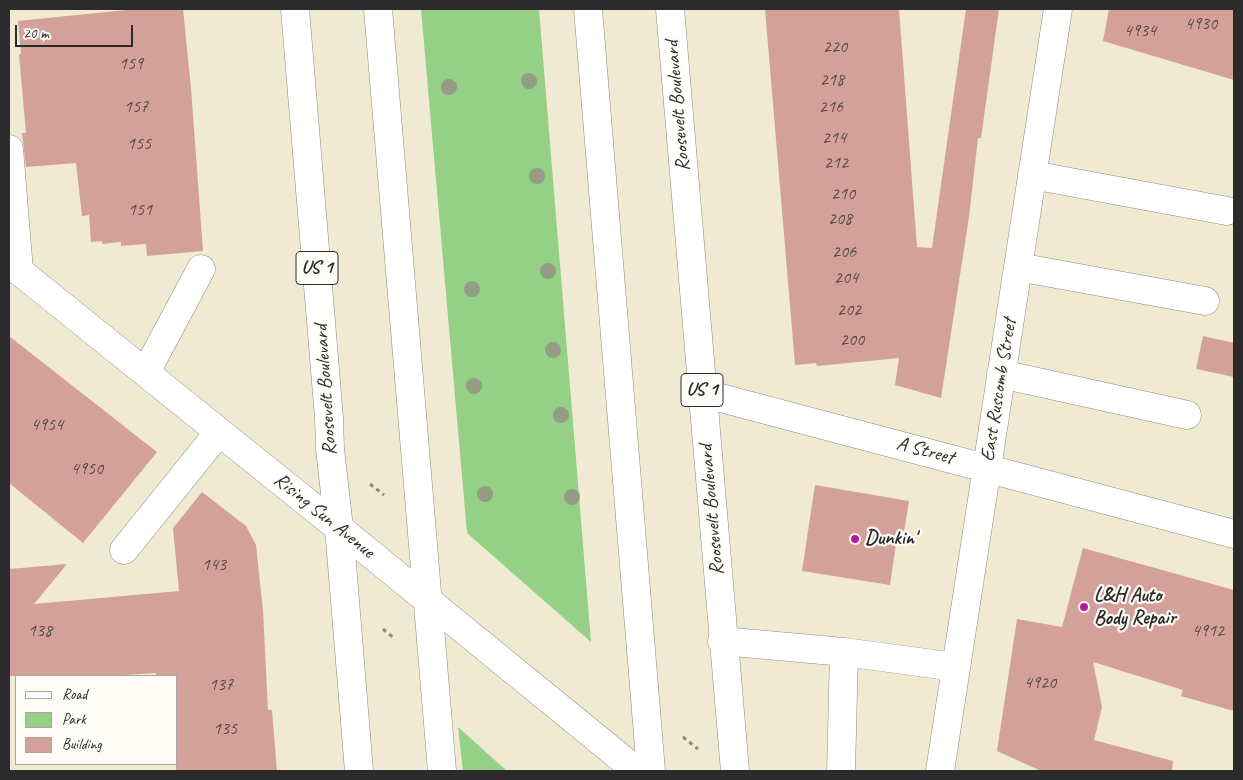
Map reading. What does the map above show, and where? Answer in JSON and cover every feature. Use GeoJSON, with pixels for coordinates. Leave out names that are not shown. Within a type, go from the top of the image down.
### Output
{"type":"FeatureCollection","features":[{"type":"Feature","properties":{"kind":"main road","name":"Roosevelt Boulevard"},"geometry":{"type":"LineString","coordinates":[[296,9],[328,398],[330,449],[339,528],[359,771]]}},
{"type":"Feature","properties":{"kind":"main road"},"geometry":{"type":"LineString","coordinates":[[378,9],[442,771]]}},
{"type":"Feature","properties":{"kind":"main road"},"geometry":{"type":"LineString","coordinates":[[588,9],[651,771]]}},
{"type":"Feature","properties":{"kind":"main road","name":"Roosevelt Boulevard"},"geometry":{"type":"LineString","coordinates":[[670,9],[734,771]]}},
{"type":"Feature","properties":{"kind":"main road","name":"East Ruscomb Street"},"geometry":{"type":"LineString","coordinates":[[940,771],[1058,9]]}},
{"type":"Feature","properties":{"kind":"main road"},"geometry":{"type":"LineString","coordinates":[[9,149],[14,267]]}},
{"type":"Feature","properties":{"kind":"main road"},"geometry":{"type":"LineString","coordinates":[[1032,175],[1226,210]]}},
{"type":"Feature","properties":{"kind":"main road"},"geometry":{"type":"LineString","coordinates":[[1018,266],[1205,301]]}},
{"type":"Feature","properties":{"kind":"main road","name":"Rising Sun Avenue"},"geometry":{"type":"LineString","coordinates":[[14,267],[339,528],[636,771]]}},
{"type":"Feature","properties":{"kind":"main road"},"geometry":{"type":"LineString","coordinates":[[146,372],[201,269]]}},
{"type":"Feature","properties":{"kind":"main road"},"geometry":{"type":"LineString","coordinates":[[1001,374],[1187,415]]}},
{"type":"Feature","properties":{"kind":"main road","name":"A Street"},"geometry":{"type":"LineString","coordinates":[[702,393],[1234,534]]}},
{"type":"Feature","properties":{"kind":"main road"},"geometry":{"type":"LineString","coordinates":[[124,550],[219,432]]}},
{"type":"Feature","properties":{"kind":"main road"},"geometry":{"type":"LineString","coordinates":[[722,641],[844,652],[956,667]]}},
{"type":"Feature","properties":{"kind":"main road"},"geometry":{"type":"LineString","coordinates":[[841,771],[844,652]]}},
{"type":"Feature","properties":{"kind":"path"},"geometry":{"type":"LineString","coordinates":[[370,484],[387,498]]}},
{"type":"Feature","properties":{"kind":"path"},"geometry":{"type":"LineString","coordinates":[[380,627],[398,642]]}},
{"type":"Feature","properties":{"kind":"path"},"geometry":{"type":"LineString","coordinates":[[678,734],[700,750]]}},
{"type":"Feature","properties":{"kind":"green space"},"geometry":{"type":"Polygon","coordinates":[[[421,9],[539,9],[591,642],[467,533],[421,9]]]}},
{"type":"Feature","properties":{"kind":"green space"},"geometry":{"type":"Polygon","coordinates":[[[458,727],[507,771],[463,771],[458,727]]]}},
{"type":"Feature","properties":{"kind":"building"},"geometry":{"type":"Polygon","coordinates":[[[136,9],[183,9],[203,251],[147,256],[146,244],[121,246],[121,242],[102,244],[102,241],[91,242],[89,215],[82,216],[76,163],[26,167],[22,133],[26,133],[18,21],[136,9]]]}},
{"type":"Feature","properties":{"kind":"building"},"geometry":{"type":"Polygon","coordinates":[[[765,9],[899,9],[917,247],[932,248],[966,9],[999,9],[981,138],[978,138],[969,217],[941,398],[895,385],[899,358],[817,366],[816,363],[795,365],[765,9]]]}},
{"type":"Feature","properties":{"kind":"building"},"geometry":{"type":"Polygon","coordinates":[[[1109,9],[1234,9],[1234,80],[1103,41],[1109,9]]]}},
{"type":"Feature","properties":{"kind":"building"},"geometry":{"type":"Polygon","coordinates":[[[9,336],[157,452],[83,543],[9,483],[9,336]]]}},
{"type":"Feature","properties":{"kind":"building"},"geometry":{"type":"Polygon","coordinates":[[[1203,336],[1234,343],[1234,377],[1196,369],[1203,336]]]}},
{"type":"Feature","properties":{"kind":"building"},"geometry":{"type":"Polygon","coordinates":[[[815,485],[909,501],[903,538],[897,537],[890,585],[802,571],[815,485]]]}},
{"type":"Feature","properties":{"kind":"building"},"geometry":{"type":"Polygon","coordinates":[[[202,492],[246,526],[256,545],[263,611],[268,710],[272,710],[277,771],[176,771],[176,765],[178,765],[178,675],[156,675],[156,673],[9,676],[9,569],[67,564],[34,604],[179,591],[173,528],[202,492]]]}},
{"type":"Feature","properties":{"kind":"building"},"geometry":{"type":"Polygon","coordinates":[[[1083,548],[1234,590],[1234,711],[1181,696],[1183,690],[1093,662],[1102,707],[1094,740],[1173,761],[1172,771],[1041,771],[997,751],[1017,619],[1062,627],[1083,548]]]}},
{"type":"Feature","properties":{"kind":"place","name":"Dunkin'"},"geometry":{"type":"Point","coordinates":[855,539]}},
{"type":"Feature","properties":{"kind":"place","name":"L&H Auto Body Repair"},"geometry":{"type":"Point","coordinates":[1084,607]}}]}
